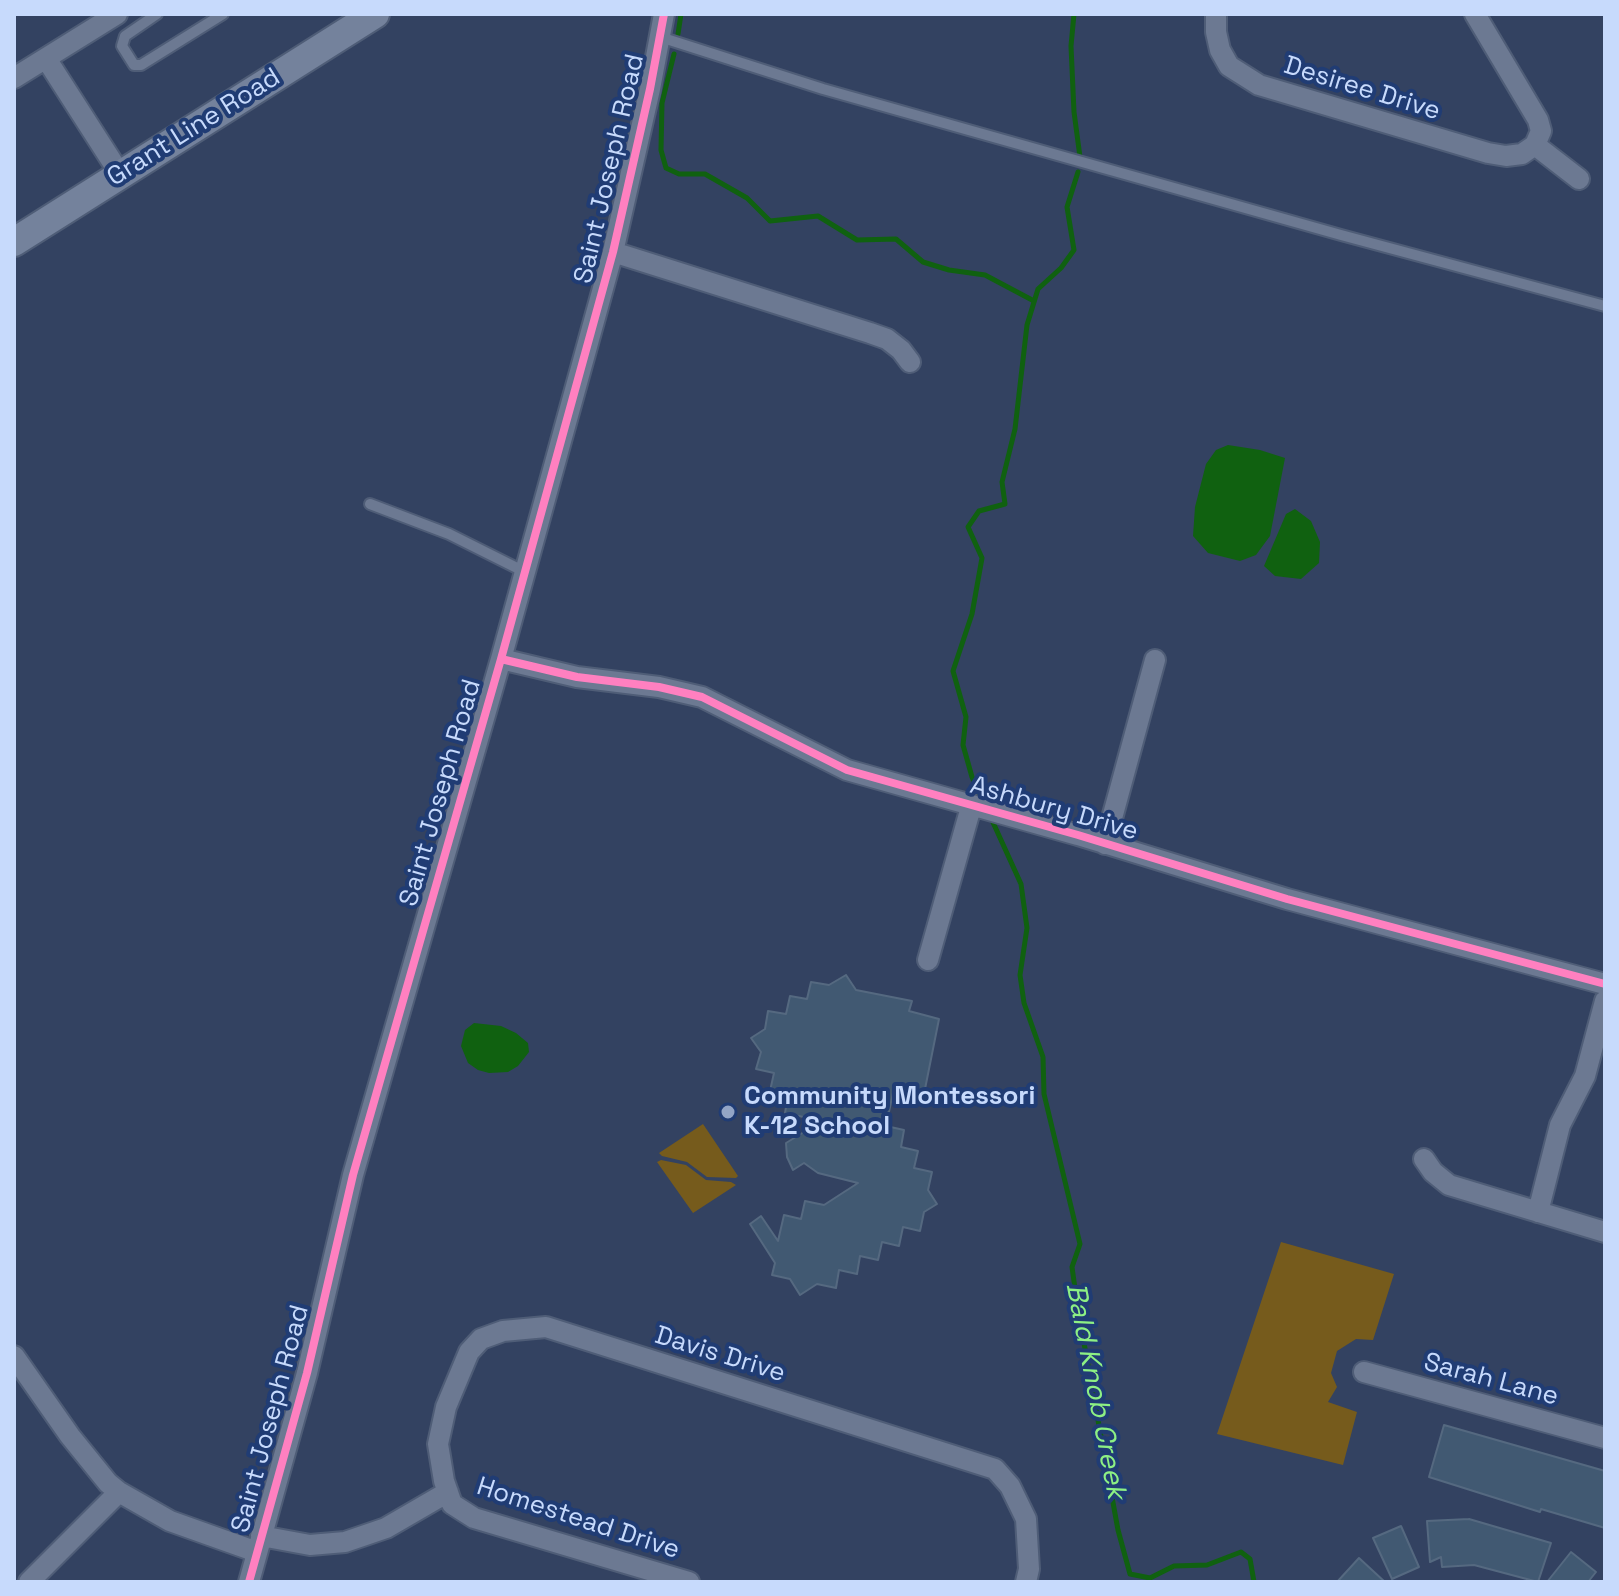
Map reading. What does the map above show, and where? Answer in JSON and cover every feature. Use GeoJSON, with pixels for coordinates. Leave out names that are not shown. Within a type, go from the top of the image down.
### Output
{"type":"FeatureCollection","features":[{"type":"Feature","properties":{"kind":"main road","name":"Grant Line Road"},"geometry":{"type":"LineString","coordinates":[[14,242],[375,14]]}},
{"type":"Feature","properties":{"kind":"street"},"geometry":{"type":"LineString","coordinates":[[14,78],[117,14]]}},
{"type":"Feature","properties":{"kind":"street","name":"Saint Joseph Road"},"geometry":{"type":"LineString","coordinates":[[249,1582],[307,1373],[349,1189],[501,659],[613,252],[664,14]]}},
{"type":"Feature","properties":{"kind":"street","name":"Desiree Drive"},"geometry":{"type":"LineString","coordinates":[[1216,14],[1220,50],[1229,66],[1259,85],[1488,153],[1506,156],[1522,154],[1535,145]]}},
{"type":"Feature","properties":{"kind":"street"},"geometry":{"type":"LineString","coordinates":[[1475,14],[1538,120],[1541,131],[1535,145],[1579,179]]}},
{"type":"Feature","properties":{"kind":"street"},"geometry":{"type":"LineString","coordinates":[[47,60],[120,174]]}},
{"type":"Feature","properties":{"kind":"street"},"geometry":{"type":"LineString","coordinates":[[613,252],[887,339],[910,362]]}},
{"type":"Feature","properties":{"kind":"street","name":"Ashbury Drive"},"geometry":{"type":"LineString","coordinates":[[501,659],[566,675],[659,687],[702,697],[847,770],[1287,899],[1605,984]]}},
{"type":"Feature","properties":{"kind":"street"},"geometry":{"type":"LineString","coordinates":[[1105,844],[1155,660]]}},
{"type":"Feature","properties":{"kind":"street"},"geometry":{"type":"LineString","coordinates":[[928,960],[973,807]]}},
{"type":"Feature","properties":{"kind":"street"},"geometry":{"type":"LineString","coordinates":[[1538,1212],[1560,1125],[1585,1076],[1605,1001]]}},
{"type":"Feature","properties":{"kind":"street"},"geometry":{"type":"LineString","coordinates":[[1424,1159],[1433,1172],[1449,1185],[1605,1232]]}},
{"type":"Feature","properties":{"kind":"street","name":"Davis Drive"},"geometry":{"type":"LineString","coordinates":[[450,1498],[438,1444],[446,1407],[469,1352],[481,1339],[503,1331],[546,1327],[995,1469],[1010,1486],[1026,1519],[1029,1569],[1026,1582]]}},
{"type":"Feature","properties":{"kind":"street","name":"Homestead Drive"},"geometry":{"type":"LineString","coordinates":[[14,1356],[70,1436],[108,1483],[170,1521],[259,1544],[310,1545],[345,1542],[386,1528],[450,1498],[474,1518],[689,1582]]}},
{"type":"Feature","properties":{"kind":"street","name":"Sarah Lane"},"geometry":{"type":"LineString","coordinates":[[1364,1372],[1605,1438]]}},
{"type":"Feature","properties":{"kind":"street"},"geometry":{"type":"LineString","coordinates":[[29,1582],[119,1492]]}},
{"type":"Feature","properties":{"kind":"lane"},"geometry":{"type":"LineString","coordinates":[[157,14],[125,36],[122,46],[134,65],[141,65],[223,14]]}},
{"type":"Feature","properties":{"kind":"lane"},"geometry":{"type":"LineString","coordinates":[[660,37],[823,89],[1605,306]]}},
{"type":"Feature","properties":{"kind":"lane"},"geometry":{"type":"LineString","coordinates":[[370,504],[449,534],[525,572]]}},
{"type":"Feature","properties":{"kind":"shaded area"},"geometry":{"type":"Polygon","coordinates":[[[1228,445],[1285,458],[1270,536],[1256,555],[1240,561],[1208,553],[1193,536],[1195,507],[1206,464],[1216,450],[1228,445]]]}},
{"type":"Feature","properties":{"kind":"shaded area"},"geometry":{"type":"Polygon","coordinates":[[[1295,509],[1311,521],[1320,542],[1319,563],[1301,579],[1275,576],[1264,566],[1286,514],[1295,509]]]}},
{"type":"Feature","properties":{"kind":"shaded area"},"geometry":{"type":"Polygon","coordinates":[[[474,1023],[501,1026],[516,1033],[528,1043],[529,1052],[518,1066],[508,1072],[478,1070],[468,1063],[461,1046],[465,1030],[474,1023]]]}},
{"type":"Feature","properties":{"kind":"shaded area"},"geometry":{"type":"Polygon","coordinates":[[[703,1124],[738,1176],[736,1178],[707,1177],[687,1162],[659,1153],[703,1124]]]}},
{"type":"Feature","properties":{"kind":"shaded area"},"geometry":{"type":"Polygon","coordinates":[[[661,1160],[686,1165],[706,1180],[736,1185],[693,1213],[657,1162],[661,1160]]]}},
{"type":"Feature","properties":{"kind":"shaded area"},"geometry":{"type":"Polygon","coordinates":[[[1281,1242],[1394,1274],[1373,1340],[1356,1339],[1337,1351],[1331,1373],[1337,1387],[1328,1402],[1357,1412],[1343,1465],[1217,1434],[1281,1242]]]}},
{"type":"Feature","properties":{"kind":"building"},"geometry":{"type":"Polygon","coordinates":[[[846,975],[856,990],[912,1001],[909,1011],[939,1019],[924,1094],[894,1088],[886,1126],[904,1130],[901,1147],[918,1151],[914,1168],[932,1172],[928,1190],[937,1204],[924,1212],[920,1231],[903,1227],[899,1246],[882,1242],[878,1260],[860,1256],[857,1274],[839,1270],[836,1288],[817,1284],[800,1295],[790,1279],[772,1275],[775,1263],[750,1224],[761,1216],[778,1241],[784,1215],[801,1219],[805,1201],[824,1205],[858,1183],[818,1173],[804,1163],[793,1170],[787,1157],[786,1143],[822,1121],[785,1113],[788,1095],[770,1091],[774,1073],[756,1069],[761,1052],[751,1038],[765,1029],[768,1011],[786,1014],[790,996],[807,999],[811,982],[829,985],[846,975]]]}},
{"type":"Feature","properties":{"kind":"building"},"geometry":{"type":"Polygon","coordinates":[[[1444,1425],[1605,1471],[1605,1528],[1541,1509],[1540,1512],[1429,1477],[1444,1425]]]}},
{"type":"Feature","properties":{"kind":"building"},"geometry":{"type":"Polygon","coordinates":[[[1469,1519],[1551,1543],[1538,1582],[1474,1565],[1442,1567],[1441,1557],[1430,1562],[1427,1521],[1469,1519]]]}},
{"type":"Feature","properties":{"kind":"building"},"geometry":{"type":"Polygon","coordinates":[[[1401,1526],[1419,1567],[1392,1579],[1373,1538],[1401,1526]]]}},
{"type":"Feature","properties":{"kind":"building"},"geometry":{"type":"Polygon","coordinates":[[[1571,1552],[1596,1572],[1588,1582],[1547,1582],[1571,1552]]]}},
{"type":"Feature","properties":{"kind":"building"},"geometry":{"type":"Polygon","coordinates":[[[1359,1558],[1385,1582],[1337,1582],[1359,1558]]]}},
{"type":"Feature","properties":{"kind":"waterway"},"geometry":{"type":"LineString","coordinates":[[678,34],[681,14]]}},
{"type":"Feature","properties":{"kind":"waterway","name":"Bald Knob Creek"},"geometry":{"type":"LineString","coordinates":[[1074,14],[1071,46],[1080,157]]}},
{"type":"Feature","properties":{"kind":"waterway"},"geometry":{"type":"LineString","coordinates":[[674,54],[662,103],[661,150],[666,168],[679,174],[705,174],[747,198],[770,221],[818,216],[857,240],[896,239],[923,262],[949,270],[985,275],[1034,301]]}},
{"type":"Feature","properties":{"kind":"waterway","name":"Bald Knob Creek"},"geometry":{"type":"LineString","coordinates":[[983,802],[963,745],[966,717],[953,671],[972,614],[982,558],[968,527],[979,511],[1005,504],[1002,482],[1015,429],[1027,325],[1038,289],[1061,268],[1074,250],[1067,207],[1078,172]]}},
{"type":"Feature","properties":{"kind":"waterway","name":"Bald Knob Creek"},"geometry":{"type":"LineString","coordinates":[[991,818],[1021,884],[1027,928],[1020,975],[1024,1003],[1043,1057],[1044,1094],[1080,1244],[1072,1267],[1078,1310],[1118,1530],[1130,1574],[1150,1578],[1174,1566],[1207,1565],[1241,1552],[1250,1559],[1254,1582]]}},
{"type":"Feature","properties":{"kind":"cycle path"},"geometry":{"type":"LineString","coordinates":[[249,1582],[307,1373],[353,1175],[501,659],[613,252],[664,14]]}},
{"type":"Feature","properties":{"kind":"cycle path"},"geometry":{"type":"LineString","coordinates":[[501,659],[577,677],[659,687],[702,697],[847,770],[1078,835],[1287,899],[1605,984]]}},
{"type":"Feature","properties":{"kind":"place","name":"Community Montessori K-12 School"},"geometry":{"type":"Point","coordinates":[728,1112]}}]}
